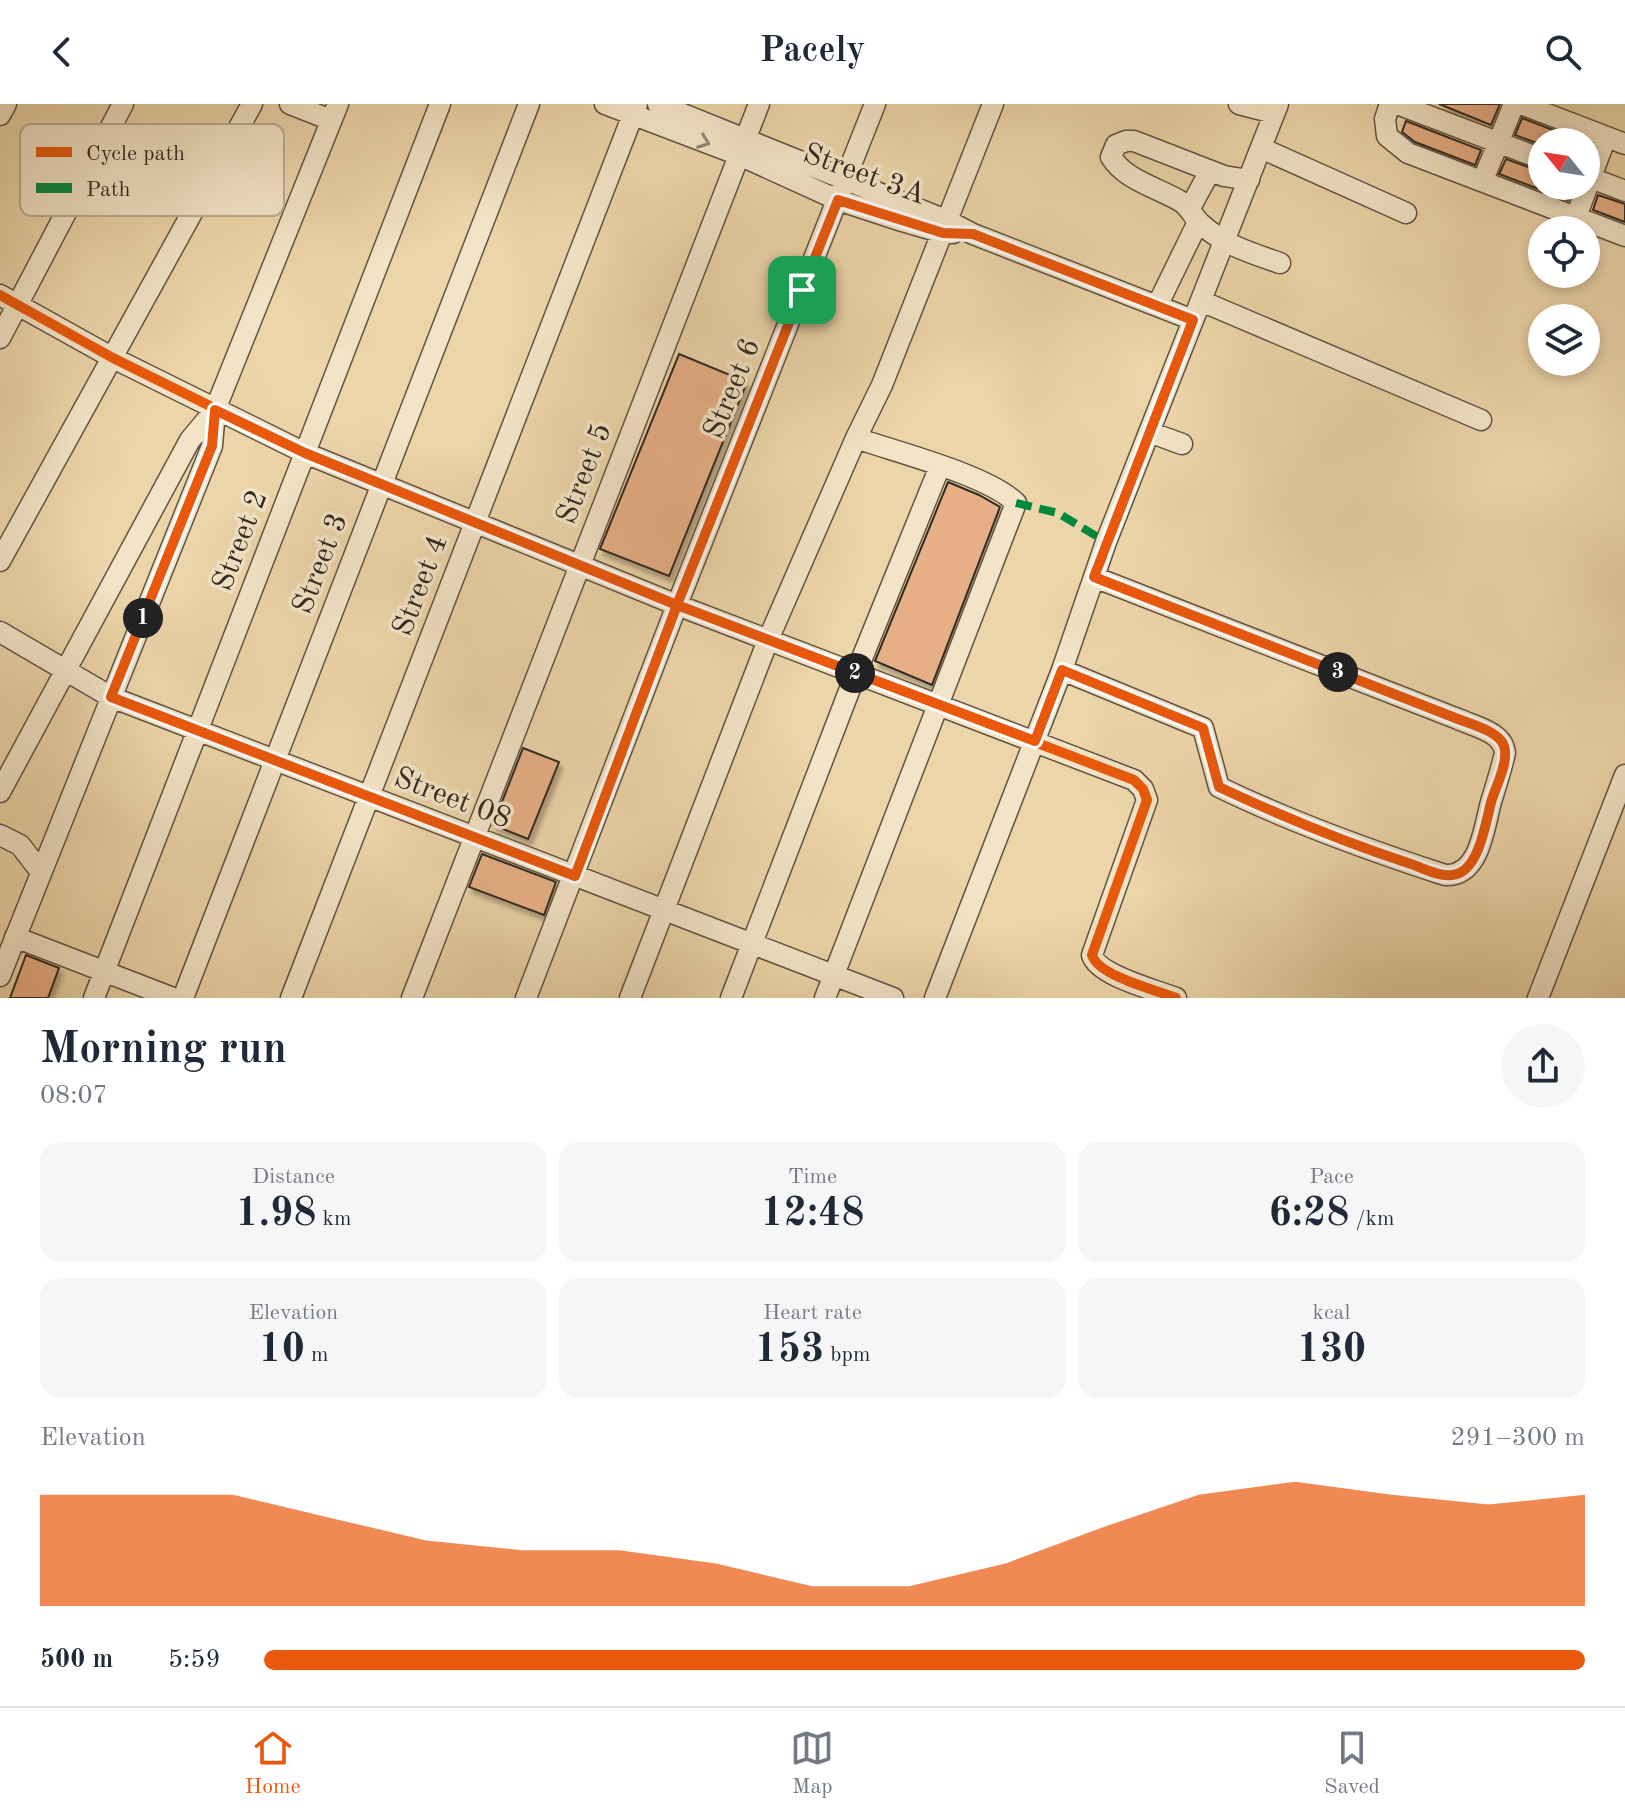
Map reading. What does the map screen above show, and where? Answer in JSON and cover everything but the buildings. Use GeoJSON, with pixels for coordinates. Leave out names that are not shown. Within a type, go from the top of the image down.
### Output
{"type":"FeatureCollection","features":[{"type":"Feature","properties":{"kind":"street"},"geometry":{"type":"LineString","coordinates":[[0,115],[6,104]]}},
{"type":"Feature","properties":{"kind":"street"},"geometry":{"type":"LineString","coordinates":[[111,124],[123,104]]}},
{"type":"Feature","properties":{"kind":"street"},"geometry":{"type":"LineString","coordinates":[[241,124],[252,104]]}},
{"type":"Feature","properties":{"kind":"street"},"geometry":{"type":"LineString","coordinates":[[0,976],[212,446],[215,410],[334,112],[290,104]]}},
{"type":"Feature","properties":{"kind":"street","name":"Street 2"},"geometry":{"type":"LineString","coordinates":[[94,998],[440,104]]}},
{"type":"Feature","properties":{"kind":"street","name":"Street 3"},"geometry":{"type":"LineString","coordinates":[[183,998],[529,104]]}},
{"type":"Feature","properties":{"kind":"street","name":"Street 3A"},"geometry":{"type":"LineString","coordinates":[[605,104],[635,109],[846,179],[946,227]]}},
{"type":"Feature","properties":{"kind":"street","name":"Street 3A"},"geometry":{"type":"LineString","coordinates":[[658,104],[838,200],[973,234],[1193,320]]}},
{"type":"Feature","properties":{"kind":"street","name":"Street 5"},"geometry":{"type":"LineString","coordinates":[[412,998],[759,104]]}},
{"type":"Feature","properties":{"kind":"street","name":"Street 6"},"geometry":{"type":"LineString","coordinates":[[526,998],[875,104]]}},
{"type":"Feature","properties":{"kind":"street"},"geometry":{"type":"LineString","coordinates":[[630,998],[768,640],[882,385],[993,104]]}},
{"type":"Feature","properties":{"kind":"street"},"geometry":{"type":"LineString","coordinates":[[935,998],[1062,670],[1149,432],[1276,109],[1239,104]]}},
{"type":"Feature","properties":{"kind":"street"},"geometry":{"type":"LineString","coordinates":[[1390,104],[1385,128],[1387,136],[1408,153],[1573,216]]}},
{"type":"Feature","properties":{"kind":"street"},"geometry":{"type":"LineString","coordinates":[[1397,104],[1528,154]]}},
{"type":"Feature","properties":{"kind":"street"},"geometry":{"type":"LineString","coordinates":[[1483,180],[1514,104]]}},
{"type":"Feature","properties":{"kind":"street"},"geometry":{"type":"LineString","coordinates":[[1521,104],[1616,140],[1600,161]]}},
{"type":"Feature","properties":{"kind":"street","name":"Street 4"},"geometry":{"type":"LineString","coordinates":[[291,998],[635,109]]}},
{"type":"Feature","properties":{"kind":"street"},"geometry":{"type":"LineString","coordinates":[[1249,180],[1224,176],[1134,141],[1116,145],[1111,157],[1115,163],[1194,215],[1225,243],[1280,263]]}},
{"type":"Feature","properties":{"kind":"street"},"geometry":{"type":"LineString","coordinates":[[1261,148],[1406,213]]}},
{"type":"Feature","properties":{"kind":"street"},"geometry":{"type":"LineString","coordinates":[[1157,306],[1210,171]]}},
{"type":"Feature","properties":{"kind":"street"},"geometry":{"type":"LineString","coordinates":[[1600,182],[1625,191]]}},
{"type":"Feature","properties":{"kind":"street"},"geometry":{"type":"LineString","coordinates":[[0,338],[9,300],[58,216]]}},
{"type":"Feature","properties":{"kind":"street"},"geometry":{"type":"LineString","coordinates":[[0,561],[191,216]]}},
{"type":"Feature","properties":{"kind":"street"},"geometry":{"type":"LineString","coordinates":[[1600,226],[1625,236]]}},
{"type":"Feature","properties":{"kind":"street"},"geometry":{"type":"LineString","coordinates":[[9,300],[113,358],[305,453],[677,605],[1134,780],[1146,794],[1147,800],[1092,955],[1094,961],[1107,972],[1176,998]]}},
{"type":"Feature","properties":{"kind":"street"},"geometry":{"type":"LineString","coordinates":[[1201,301],[1481,420]]}},
{"type":"Feature","properties":{"kind":"street"},"geometry":{"type":"LineString","coordinates":[[0,792],[190,440],[215,410]]}},
{"type":"Feature","properties":{"kind":"street"},"geometry":{"type":"LineString","coordinates":[[1149,432],[1182,444]]}},
{"type":"Feature","properties":{"kind":"street"},"geometry":{"type":"LineString","coordinates":[[825,998],[1016,503],[998,489],[856,438]]}},
{"type":"Feature","properties":{"kind":"street"},"geometry":{"type":"LineString","coordinates":[[731,998],[856,673],[940,466]]}},
{"type":"Feature","properties":{"kind":"street"},"geometry":{"type":"LineString","coordinates":[[1062,670],[1203,728],[1219,787],[1235,795],[1332,835],[1445,875],[1455,876],[1464,870],[1477,852],[1486,829],[1505,753],[1504,744],[1498,737],[1094,577]]}},
{"type":"Feature","properties":{"kind":"street","name":"Street 08"},"geometry":{"type":"LineString","coordinates":[[0,632],[111,697],[893,998]]}},
{"type":"Feature","properties":{"kind":"street"},"geometry":{"type":"LineString","coordinates":[[1538,998],[1625,775]]}},
{"type":"Feature","properties":{"kind":"street"},"geometry":{"type":"LineString","coordinates":[[0,835],[20,845],[41,872]]}},
{"type":"Feature","properties":{"kind":"street"},"geometry":{"type":"LineString","coordinates":[[15,937],[173,998]]}},
{"type":"Feature","properties":{"kind":"marked path"},"geometry":{"type":"LineString","coordinates":[[1016,503],[1058,513],[1106,542]]}},
{"type":"Feature","properties":{"kind":"cycle path"},"geometry":{"type":"LineString","coordinates":[[0,295],[113,358],[305,453],[677,605],[1134,780],[1143,789],[1147,800],[1092,955],[1097,963],[1116,976],[1176,998]]}},
{"type":"Feature","properties":{"kind":"cycle path"},"geometry":{"type":"LineString","coordinates":[[1062,670],[1203,728],[1219,787],[1274,812],[1445,875],[1466,868],[1483,837],[1505,753],[1494,735],[1094,577]]}},
{"type":"Feature","properties":{"kind":"route"},"geometry":{"type":"LineString","coordinates":[[802,290],[677,605],[305,453],[215,410],[212,446],[111,697],[575,876],[677,605],[1035,741],[1062,670],[1203,728],[1219,787],[1235,795],[1398,860],[1445,875],[1455,876],[1464,870],[1477,852],[1486,829],[1500,777],[1505,753],[1504,744],[1498,737],[1094,577],[1193,320],[973,234],[943,233],[838,200],[802,290]]}}]}
